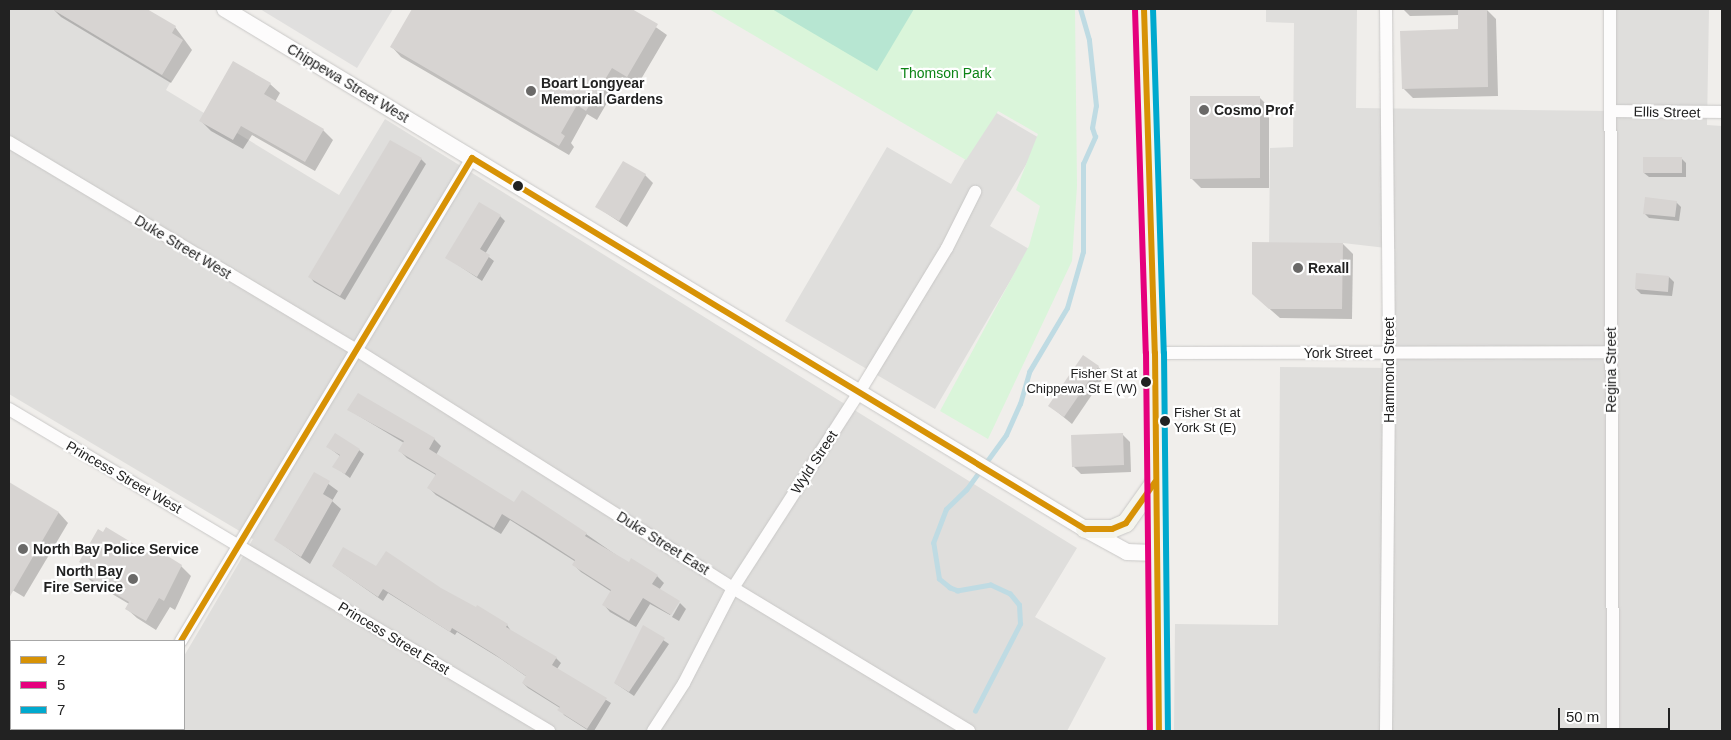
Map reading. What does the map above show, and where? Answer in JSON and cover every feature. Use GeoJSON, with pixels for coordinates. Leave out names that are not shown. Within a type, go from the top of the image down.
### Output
{"type":"FeatureCollection","features":[{"type":"Feature","properties":{"kind":"main road"},"geometry":{"type":"LineString","coordinates":[[1144,9],[1155,353],[1155,553],[1159,731]]}},
{"type":"Feature","properties":{"kind":"main road"},"geometry":{"type":"LineString","coordinates":[[1084,528],[1112,529],[1126,523],[1155,482]]}},
{"type":"Feature","properties":{"kind":"street","name":"Chippewa Street West"},"geometry":{"type":"LineString","coordinates":[[225,9],[1000,475],[1084,528],[1127,552],[1155,553]]}},
{"type":"Feature","properties":{"kind":"street","name":"Hammond Street"},"geometry":{"type":"LineString","coordinates":[[1386,9],[1389,353],[1386,731]]}},
{"type":"Feature","properties":{"kind":"street","name":"Regina Street"},"geometry":{"type":"LineString","coordinates":[[1610,9],[1613,731]]}},
{"type":"Feature","properties":{"kind":"street","name":"Ellis Street"},"geometry":{"type":"LineString","coordinates":[[1611,111],[1722,112]]}},
{"type":"Feature","properties":{"kind":"street","name":"Duke Street West"},"geometry":{"type":"LineString","coordinates":[[9,142],[358,351]]}},
{"type":"Feature","properties":{"kind":"street"},"geometry":{"type":"LineString","coordinates":[[182,640],[358,351],[472,158]]}},
{"type":"Feature","properties":{"kind":"street","name":"Wyld Street"},"geometry":{"type":"LineString","coordinates":[[654,731],[684,683],[733,588],[860,391],[947,248],[974,192]]}},
{"type":"Feature","properties":{"kind":"street","name":"Duke Street East"},"geometry":{"type":"LineString","coordinates":[[358,351],[733,588],[969,731]]}},
{"type":"Feature","properties":{"kind":"street","name":"York Street"},"geometry":{"type":"LineString","coordinates":[[1155,353],[1611,352]]}},
{"type":"Feature","properties":{"kind":"street","name":"Princess Street West"},"geometry":{"type":"LineString","coordinates":[[9,409],[240,545]]}},
{"type":"Feature","properties":{"kind":"street","name":"Princess Street East"},"geometry":{"type":"LineString","coordinates":[[240,545],[549,731]]}},
{"type":"Feature","properties":{"kind":"shaded area"},"geometry":{"type":"Polygon","coordinates":[[[9,9],[52,9],[171,81],[166,90],[339,195],[385,119],[1077,548],[1035,617],[1106,658],[1067,731],[139,731],[185,730],[185,654],[253,539],[9,394],[9,9]]]}},
{"type":"Feature","properties":{"kind":"shaded area"},"geometry":{"type":"Polygon","coordinates":[[[260,9],[393,9],[357,68],[260,9]]]}},
{"type":"Feature","properties":{"kind":"shaded area"},"geometry":{"type":"Polygon","coordinates":[[[1266,9],[1357,9],[1356,108],[1611,111],[1613,9],[1709,9],[1707,125],[1722,126],[1722,731],[1174,731],[1175,624],[1278,625],[1280,367],[1394,368],[1395,249],[1343,243],[1269,248],[1270,148],[1293,147],[1294,23],[1266,22],[1266,9]]]}},
{"type":"Feature","properties":{"kind":"shaded area"},"geometry":{"type":"Polygon","coordinates":[[[993,111],[1041,139],[990,226],[1029,249],[935,409],[785,321],[887,147],[951,184],[993,111]]]}},
{"type":"Feature","properties":{"kind":"shaded area"},"geometry":{"type":"Polygon","coordinates":[[[9,687],[10,730],[83,731],[9,731],[9,687]]]}},
{"type":"Feature","properties":{"kind":"green space","name":"Thomson Park"},"geometry":{"type":"Polygon","coordinates":[[[709,9],[1075,9],[1077,186],[1072,261],[988,439],[940,411],[1029,246],[1040,206],[1016,190],[1038,134],[998,111],[966,160],[709,9]]]}},
{"type":"Feature","properties":{"kind":"green space"},"geometry":{"type":"Polygon","coordinates":[[[772,9],[914,9],[877,71],[772,9]]]}},
{"type":"Feature","properties":{"kind":"building"},"geometry":{"type":"Polygon","coordinates":[[[52,9],[147,9],[176,26],[172,33],[183,40],[162,75],[52,9]]]}},
{"type":"Feature","properties":{"kind":"building","name":"Boart Longyear Memorial Gardens"},"geometry":{"type":"Polygon","coordinates":[[[412,9],[632,9],[658,24],[627,77],[612,68],[586,111],[577,105],[561,133],[565,136],[559,146],[390,47],[412,9]]]}},
{"type":"Feature","properties":{"kind":"building"},"geometry":{"type":"Polygon","coordinates":[[[1458,9],[1487,9],[1488,87],[1402,89],[1400,31],[1458,29],[1458,9]]]}},
{"type":"Feature","properties":{"kind":"building"},"geometry":{"type":"Polygon","coordinates":[[[233,61],[271,83],[264,94],[324,129],[305,162],[241,126],[233,140],[199,121],[233,61]]]}},
{"type":"Feature","properties":{"kind":"building"},"geometry":{"type":"Polygon","coordinates":[[[1190,96],[1260,96],[1260,178],[1190,179],[1190,96]]]}},
{"type":"Feature","properties":{"kind":"building"},"geometry":{"type":"Polygon","coordinates":[[[390,140],[422,158],[340,296],[308,277],[390,140]]]}},
{"type":"Feature","properties":{"kind":"building"},"geometry":{"type":"Polygon","coordinates":[[[1643,157],[1682,157],[1682,173],[1643,173],[1643,157]]]}},
{"type":"Feature","properties":{"kind":"building"},"geometry":{"type":"Polygon","coordinates":[[[623,161],[646,174],[619,221],[595,207],[623,161]]]}},
{"type":"Feature","properties":{"kind":"building"},"geometry":{"type":"Polygon","coordinates":[[[1645,197],[1677,201],[1675,217],[1643,214],[1645,197]]]}},
{"type":"Feature","properties":{"kind":"building"},"geometry":{"type":"Polygon","coordinates":[[[479,202],[501,215],[480,249],[490,255],[477,277],[445,258],[479,202]]]}},
{"type":"Feature","properties":{"kind":"building","name":"Rexall"},"geometry":{"type":"Polygon","coordinates":[[[1252,242],[1343,243],[1342,309],[1269,309],[1252,294],[1252,242]]]}},
{"type":"Feature","properties":{"kind":"building"},"geometry":{"type":"Polygon","coordinates":[[[1636,273],[1669,276],[1668,292],[1635,289],[1636,273]]]}},
{"type":"Feature","properties":{"kind":"building"},"geometry":{"type":"Polygon","coordinates":[[[1083,355],[1099,366],[1064,417],[1048,406],[1083,355]]]}},
{"type":"Feature","properties":{"kind":"building"},"geometry":{"type":"Polygon","coordinates":[[[358,393],[435,438],[429,449],[514,502],[522,490],[587,533],[585,536],[629,562],[631,558],[658,575],[652,584],[680,601],[671,615],[643,598],[629,621],[602,605],[611,590],[572,565],[575,560],[502,514],[494,528],[427,488],[436,474],[398,451],[404,441],[347,410],[358,393]]]}},
{"type":"Feature","properties":{"kind":"building"},"geometry":{"type":"Polygon","coordinates":[[[335,433],[360,449],[345,474],[332,467],[340,455],[326,447],[335,433]]]}},
{"type":"Feature","properties":{"kind":"building"},"geometry":{"type":"Polygon","coordinates":[[[1123,433],[1124,465],[1072,467],[1071,435],[1123,433]]]}},
{"type":"Feature","properties":{"kind":"building"},"geometry":{"type":"Polygon","coordinates":[[[314,472],[330,481],[323,494],[333,500],[301,557],[274,540],[314,472]]]}},
{"type":"Feature","properties":{"kind":"building","name":"North Bay Police Service"},"geometry":{"type":"Polygon","coordinates":[[[9,482],[59,512],[9,598],[9,482]]]}},
{"type":"Feature","properties":{"kind":"building","name":"North Bay Fire Service"},"geometry":{"type":"Polygon","coordinates":[[[106,527],[154,556],[158,550],[182,565],[164,601],[159,598],[146,621],[125,609],[129,602],[81,573],[85,565],[79,562],[98,529],[103,532],[106,527]]]}},
{"type":"Feature","properties":{"kind":"building"},"geometry":{"type":"Polygon","coordinates":[[[343,547],[376,566],[386,551],[441,588],[476,607],[477,605],[508,624],[506,627],[557,657],[552,665],[607,698],[587,729],[557,710],[560,707],[522,683],[526,676],[494,654],[452,628],[450,632],[383,589],[378,597],[332,566],[343,547]]]}},
{"type":"Feature","properties":{"kind":"building"},"geometry":{"type":"Polygon","coordinates":[[[643,625],[665,638],[629,692],[614,683],[643,625]]]}},
{"type":"Feature","properties":{"kind":"waterway"},"geometry":{"type":"LineString","coordinates":[[975,711],[1020,624],[1019,605],[1010,594],[991,585],[958,591],[950,588],[939,579],[933,543],[946,509],[966,490],[1006,435],[1020,404],[1029,372],[1067,308],[1083,252],[1083,164],[1095,137],[1092,128],[1096,106],[1089,40],[1080,9]]}},
{"type":"Feature","properties":{"kind":"transit line","name":"5"},"geometry":{"type":"LineString","coordinates":[[1135,9],[1146,353],[1150,731]]}},
{"type":"Feature","properties":{"kind":"transit line","name":"2"},"geometry":{"type":"LineString","coordinates":[[1144,9],[1155,353],[1159,731]]}},
{"type":"Feature","properties":{"kind":"transit line","name":"7"},"geometry":{"type":"LineString","coordinates":[[1153,9],[1164,353],[1168,731]]}},
{"type":"Feature","properties":{"kind":"transit line","name":"2"},"geometry":{"type":"LineString","coordinates":[[182,640],[472,158],[1085,529],[1112,529],[1126,523],[1155,482]]}},
{"type":"Feature","properties":{"kind":"place","name":"Boart Longyear Memorial Gardens"},"geometry":{"type":"Point","coordinates":[531,91]}},
{"type":"Feature","properties":{"kind":"place","name":"Cosmo Prof"},"geometry":{"type":"Point","coordinates":[1204,110]}},
{"type":"Feature","properties":{"kind":"place","name":"Rexall"},"geometry":{"type":"Point","coordinates":[1298,268]}},
{"type":"Feature","properties":{"kind":"place","name":"Fisher St at Chippewa St E (W)"},"geometry":{"type":"Point","coordinates":[1146,382]}},
{"type":"Feature","properties":{"kind":"place","name":"Fisher St at York St (E)"},"geometry":{"type":"Point","coordinates":[1165,421]}},
{"type":"Feature","properties":{"kind":"place","name":"North Bay Police Service"},"geometry":{"type":"Point","coordinates":[23,549]}},
{"type":"Feature","properties":{"kind":"place","name":"North Bay Fire Service"},"geometry":{"type":"Point","coordinates":[133,579]}}]}
